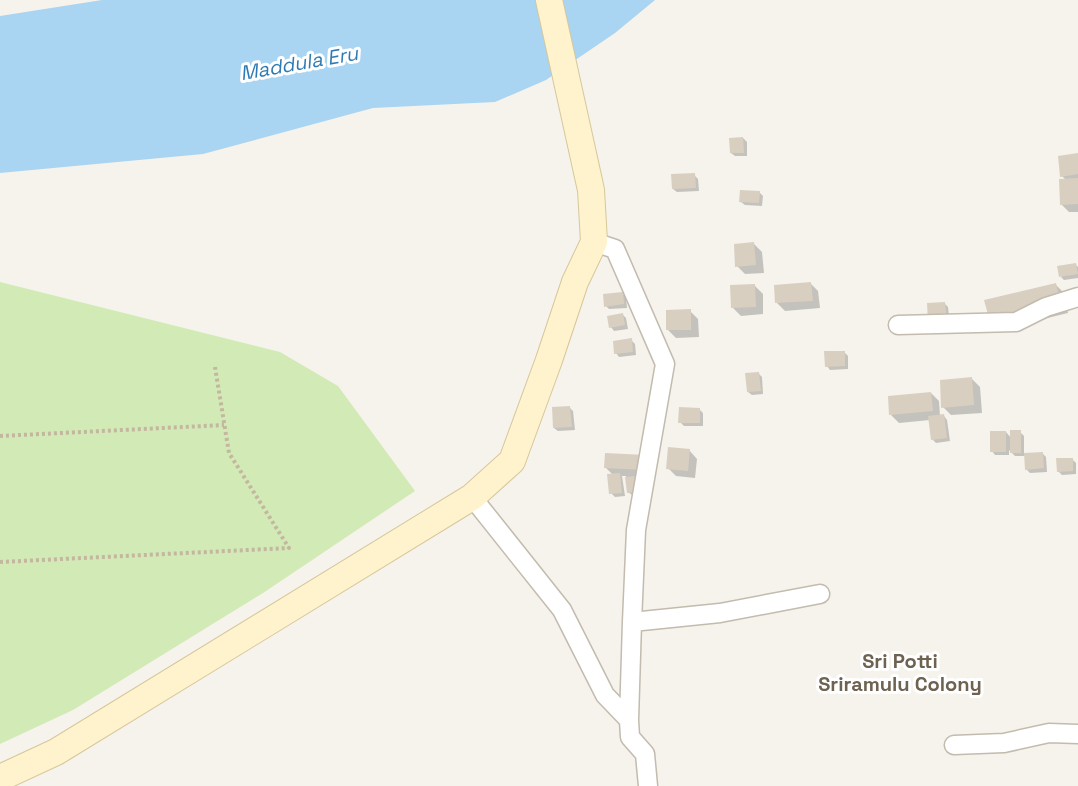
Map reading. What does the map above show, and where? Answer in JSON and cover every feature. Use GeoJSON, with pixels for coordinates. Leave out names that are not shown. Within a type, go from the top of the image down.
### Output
{"type":"FeatureCollection","features":[{"type":"Feature","properties":{"kind":"main road"},"geometry":{"type":"LineString","coordinates":[[0,778],[56,752],[472,497],[512,461],[575,282],[594,242],[591,190],[549,0]]}},
{"type":"Feature","properties":{"kind":"street"},"geometry":{"type":"LineString","coordinates":[[594,242],[615,249],[665,364],[636,530],[632,622],[630,738],[645,754],[648,786]]}},
{"type":"Feature","properties":{"kind":"street"},"geometry":{"type":"LineString","coordinates":[[898,325],[1016,322],[1046,307],[1078,297]]}},
{"type":"Feature","properties":{"kind":"street"},"geometry":{"type":"LineString","coordinates":[[472,497],[562,610],[605,695],[629,720]]}},
{"type":"Feature","properties":{"kind":"street"},"geometry":{"type":"LineString","coordinates":[[632,622],[720,613],[820,594]]}},
{"type":"Feature","properties":{"kind":"street"},"geometry":{"type":"LineString","coordinates":[[954,746],[1004,743],[1048,734],[1078,734]]}},
{"type":"Feature","properties":{"kind":"path"},"geometry":{"type":"LineString","coordinates":[[0,562],[289,548],[229,453],[215,367]]}},
{"type":"Feature","properties":{"kind":"path"},"geometry":{"type":"LineString","coordinates":[[0,436],[224,425]]}},
{"type":"Feature","properties":{"kind":"green space"},"geometry":{"type":"Polygon","coordinates":[[[0,282],[280,352],[338,386],[415,491],[263,593],[73,710],[0,744],[0,282]]]}},
{"type":"Feature","properties":{"kind":"water","name":"Maddula Eru"},"geometry":{"type":"Polygon","coordinates":[[[102,0],[655,0],[615,33],[546,80],[495,102],[373,108],[203,154],[0,173],[0,16],[102,0]]]}},
{"type":"Feature","properties":{"kind":"building"},"geometry":{"type":"Polygon","coordinates":[[[743,137],[744,153],[730,153],[729,138],[743,137]]]}},
{"type":"Feature","properties":{"kind":"building"},"geometry":{"type":"Polygon","coordinates":[[[1078,153],[1078,174],[1060,177],[1058,156],[1078,153]]]}},
{"type":"Feature","properties":{"kind":"building"},"geometry":{"type":"Polygon","coordinates":[[[695,173],[696,188],[672,189],[671,174],[695,173]]]}},
{"type":"Feature","properties":{"kind":"building"},"geometry":{"type":"Polygon","coordinates":[[[1078,178],[1078,204],[1060,205],[1059,179],[1078,178]]]}},
{"type":"Feature","properties":{"kind":"building"},"geometry":{"type":"Polygon","coordinates":[[[740,190],[760,191],[759,203],[739,202],[740,190]]]}},
{"type":"Feature","properties":{"kind":"building"},"geometry":{"type":"Polygon","coordinates":[[[754,242],[756,265],[735,267],[734,244],[754,242]]]}},
{"type":"Feature","properties":{"kind":"building"},"geometry":{"type":"Polygon","coordinates":[[[1076,263],[1078,274],[1059,277],[1057,266],[1076,263]]]}},
{"type":"Feature","properties":{"kind":"building"},"geometry":{"type":"Polygon","coordinates":[[[811,282],[813,301],[775,303],[774,285],[811,282]]]}},
{"type":"Feature","properties":{"kind":"building"},"geometry":{"type":"Polygon","coordinates":[[[1056,283],[1061,305],[990,322],[984,300],[1056,283]]]}},
{"type":"Feature","properties":{"kind":"building"},"geometry":{"type":"Polygon","coordinates":[[[755,284],[756,307],[731,308],[730,285],[755,284]]]}},
{"type":"Feature","properties":{"kind":"building"},"geometry":{"type":"Polygon","coordinates":[[[623,292],[624,304],[604,307],[603,294],[623,292]]]}},
{"type":"Feature","properties":{"kind":"building"},"geometry":{"type":"Polygon","coordinates":[[[945,302],[947,323],[928,324],[927,303],[945,302]]]}},
{"type":"Feature","properties":{"kind":"building"},"geometry":{"type":"Polygon","coordinates":[[[691,309],[691,330],[666,330],[666,310],[691,309]]]}},
{"type":"Feature","properties":{"kind":"building"},"geometry":{"type":"Polygon","coordinates":[[[623,313],[625,325],[609,328],[607,316],[623,313]]]}},
{"type":"Feature","properties":{"kind":"building"},"geometry":{"type":"Polygon","coordinates":[[[632,338],[633,352],[614,354],[613,341],[632,338]]]}},
{"type":"Feature","properties":{"kind":"building"},"geometry":{"type":"Polygon","coordinates":[[[824,351],[845,351],[845,366],[825,367],[824,351]]]}},
{"type":"Feature","properties":{"kind":"building"},"geometry":{"type":"Polygon","coordinates":[[[759,372],[761,391],[747,392],[745,373],[759,372]]]}},
{"type":"Feature","properties":{"kind":"building"},"geometry":{"type":"Polygon","coordinates":[[[972,377],[974,405],[941,408],[940,380],[972,377]]]}},
{"type":"Feature","properties":{"kind":"building"},"geometry":{"type":"Polygon","coordinates":[[[931,392],[933,411],[889,415],[888,396],[931,392]]]}},
{"type":"Feature","properties":{"kind":"building"},"geometry":{"type":"Polygon","coordinates":[[[570,406],[572,427],[553,428],[552,407],[570,406]]]}},
{"type":"Feature","properties":{"kind":"building"},"geometry":{"type":"Polygon","coordinates":[[[679,407],[700,408],[700,423],[678,423],[679,407]]]}},
{"type":"Feature","properties":{"kind":"building"},"geometry":{"type":"Polygon","coordinates":[[[944,414],[947,438],[931,440],[928,416],[944,414]]]}},
{"type":"Feature","properties":{"kind":"building"},"geometry":{"type":"Polygon","coordinates":[[[1010,430],[1021,430],[1021,453],[1010,453],[1010,430]]]}},
{"type":"Feature","properties":{"kind":"building"},"geometry":{"type":"Polygon","coordinates":[[[990,431],[1006,431],[1006,452],[990,452],[990,431]]]}},
{"type":"Feature","properties":{"kind":"building"},"geometry":{"type":"Polygon","coordinates":[[[668,447],[690,449],[688,471],[666,469],[668,447]]]}},
{"type":"Feature","properties":{"kind":"building"},"geometry":{"type":"Polygon","coordinates":[[[1043,452],[1044,468],[1025,470],[1024,453],[1043,452]]]}},
{"type":"Feature","properties":{"kind":"building"},"geometry":{"type":"Polygon","coordinates":[[[605,453],[646,455],[646,470],[604,468],[605,453]]]}},
{"type":"Feature","properties":{"kind":"building"},"geometry":{"type":"Polygon","coordinates":[[[1056,458],[1073,458],[1073,471],[1057,472],[1056,458]]]}},
{"type":"Feature","properties":{"kind":"building"},"geometry":{"type":"Polygon","coordinates":[[[620,473],[622,493],[609,494],[607,474],[620,473]]]}},
{"type":"Feature","properties":{"kind":"building"},"geometry":{"type":"Polygon","coordinates":[[[645,475],[647,490],[627,493],[625,477],[645,475]]]}},
{"type":"Feature","properties":{"kind":"district","name":"Sri Potti Sriramulu Colony"},"geometry":{"type":"Point","coordinates":[900,672]}}]}
